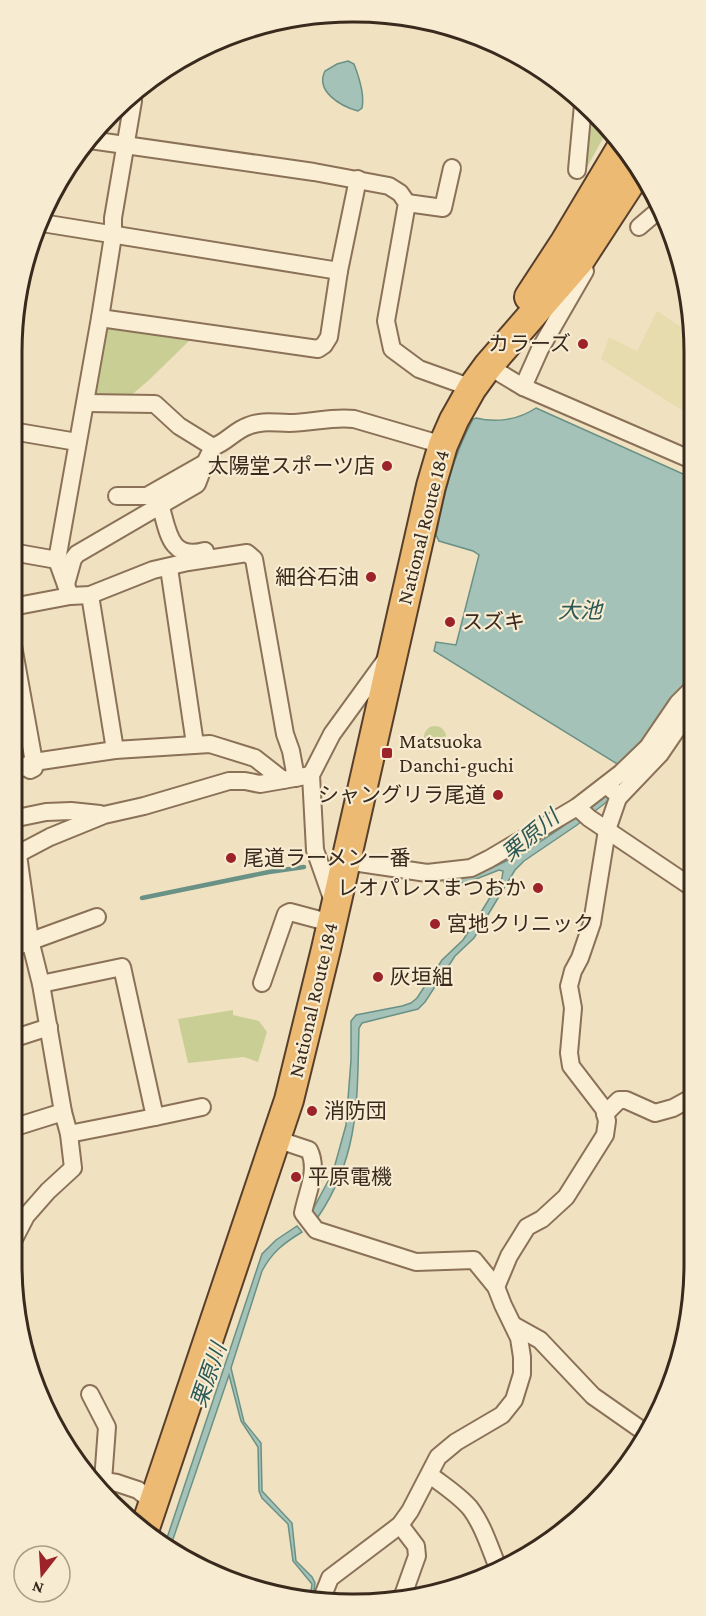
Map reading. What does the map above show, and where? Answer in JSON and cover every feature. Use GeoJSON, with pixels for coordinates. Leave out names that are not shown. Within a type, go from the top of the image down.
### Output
{"type":"FeatureCollection","features":[{"type":"Feature","properties":{"kind":"highway"},"geometry":{"type":"LineString","coordinates":[[480,377],[503,336],[565,242],[617,155]]}},
{"type":"Feature","properties":{"kind":"highway"},"geometry":{"type":"LineString","coordinates":[[480,377],[580,260],[633,178]]}},
{"type":"Feature","properties":{"kind":"highway","name":"National Route 184"},"geometry":{"type":"LineString","coordinates":[[149,1515],[289,1100],[308,1026],[431,486],[443,445],[454,420],[480,377]]}},
{"type":"Feature","properties":{"kind":"street"},"geometry":{"type":"LineString","coordinates":[[68,590],[57,560],[77,442],[86,404],[131,109]]}},
{"type":"Feature","properties":{"kind":"street"},"geometry":{"type":"LineString","coordinates":[[577,170],[582,115]]}},
{"type":"Feature","properties":{"kind":"street"},"geometry":{"type":"LineString","coordinates":[[100,141],[357,179],[389,186],[407,203],[443,208],[452,168]]}},
{"type":"Feature","properties":{"kind":"street"},"geometry":{"type":"LineString","coordinates":[[100,318],[318,349],[329,337],[339,270],[357,179]]}},
{"type":"Feature","properties":{"kind":"street"},"geometry":{"type":"LineString","coordinates":[[407,203],[386,321],[392,349],[419,369],[480,377],[523,387],[684,457]]}},
{"type":"Feature","properties":{"kind":"street"},"geometry":{"type":"LineString","coordinates":[[639,227],[653,217]]}},
{"type":"Feature","properties":{"kind":"street"},"geometry":{"type":"LineString","coordinates":[[49,224],[339,270]]}},
{"type":"Feature","properties":{"kind":"street"},"geometry":{"type":"LineString","coordinates":[[523,387],[540,349],[585,271],[580,260]]}},
{"type":"Feature","properties":{"kind":"street"},"geometry":{"type":"LineString","coordinates":[[86,404],[153,403],[179,426],[213,447]]}},
{"type":"Feature","properties":{"kind":"street"},"geometry":{"type":"LineString","coordinates":[[68,590],[77,554],[197,484],[213,447],[224,443],[234,432],[263,421],[288,423],[341,417],[443,445]]}},
{"type":"Feature","properties":{"kind":"street"},"geometry":{"type":"LineString","coordinates":[[23,433],[77,442]]}},
{"type":"Feature","properties":{"kind":"street"},"geometry":{"type":"LineString","coordinates":[[117,496],[147,496],[205,463]]}},
{"type":"Feature","properties":{"kind":"street"},"geometry":{"type":"LineString","coordinates":[[160,504],[169,536],[176,548],[188,553],[201,553],[215,549]]}},
{"type":"Feature","properties":{"kind":"street"},"geometry":{"type":"LineString","coordinates":[[23,604],[68,590],[90,595],[153,570],[188,562],[247,553],[254,559],[285,734],[333,914],[290,912],[286,914],[262,983]]}},
{"type":"Feature","properties":{"kind":"street"},"geometry":{"type":"LineString","coordinates":[[23,554],[57,560]]}},
{"type":"Feature","properties":{"kind":"street"},"geometry":{"type":"LineString","coordinates":[[168,568],[195,744]]}},
{"type":"Feature","properties":{"kind":"street"},"geometry":{"type":"LineString","coordinates":[[90,595],[115,750]]}},
{"type":"Feature","properties":{"kind":"street"},"geometry":{"type":"LineString","coordinates":[[23,852],[50,837],[104,814],[144,806],[229,781],[260,784],[296,778],[332,734],[393,650]]}},
{"type":"Feature","properties":{"kind":"street"},"geometry":{"type":"LineString","coordinates":[[496,1287],[509,1256],[527,1227],[542,1219],[566,1197],[605,1135],[607,1121],[604,1109],[571,1066],[569,1053],[573,1008],[569,986],[592,923],[612,791],[648,747],[684,697]]}},
{"type":"Feature","properties":{"kind":"street"},"geometry":{"type":"LineString","coordinates":[[23,701],[34,762],[34,768],[23,775]]}},
{"type":"Feature","properties":{"kind":"street"},"geometry":{"type":"LineString","coordinates":[[346,861],[426,873],[471,868],[582,812],[612,791],[660,754],[684,719]]}},
{"type":"Feature","properties":{"kind":"street"},"geometry":{"type":"LineString","coordinates":[[23,767],[34,762],[115,750],[210,744],[255,758],[296,778]]}},
{"type":"Feature","properties":{"kind":"street"},"geometry":{"type":"LineString","coordinates":[[23,817],[46,812],[72,811],[104,814]]}},
{"type":"Feature","properties":{"kind":"street"},"geometry":{"type":"LineString","coordinates":[[582,812],[684,882]]}},
{"type":"Feature","properties":{"kind":"street"},"geometry":{"type":"LineString","coordinates":[[23,901],[41,984],[63,1112],[69,1134],[73,1168],[23,1213]]}},
{"type":"Feature","properties":{"kind":"street"},"geometry":{"type":"LineString","coordinates":[[23,943],[97,916]]}},
{"type":"Feature","properties":{"kind":"street"},"geometry":{"type":"LineString","coordinates":[[41,984],[122,967],[155,1117]]}},
{"type":"Feature","properties":{"kind":"street"},"geometry":{"type":"LineString","coordinates":[[23,1035],[49,1027]]}},
{"type":"Feature","properties":{"kind":"street"},"geometry":{"type":"LineString","coordinates":[[605,1114],[619,1100],[626,1100],[656,1113],[684,1102]]}},
{"type":"Feature","properties":{"kind":"street"},"geometry":{"type":"LineString","coordinates":[[69,1134],[202,1107]]}},
{"type":"Feature","properties":{"kind":"street"},"geometry":{"type":"LineString","coordinates":[[23,1125],[63,1112]]}},
{"type":"Feature","properties":{"kind":"street"},"geometry":{"type":"LineString","coordinates":[[276,1139],[309,1150],[314,1160],[303,1213],[316,1230],[416,1262],[474,1260],[496,1287],[519,1338],[522,1357],[522,1374],[514,1400],[502,1415],[456,1442],[438,1457],[400,1525],[330,1578],[324,1592]]}},
{"type":"Feature","properties":{"kind":"street"},"geometry":{"type":"LineString","coordinates":[[512,1324],[540,1340],[592,1396],[639,1429]]}},
{"type":"Feature","properties":{"kind":"street"},"geometry":{"type":"LineString","coordinates":[[90,1394],[107,1426],[98,1473]]}},
{"type":"Feature","properties":{"kind":"street"},"geometry":{"type":"LineString","coordinates":[[430,1475],[458,1496],[470,1509],[495,1561]]}},
{"type":"Feature","properties":{"kind":"street"},"geometry":{"type":"LineString","coordinates":[[105,1481],[117,1482],[138,1490],[149,1515]]}},
{"type":"Feature","properties":{"kind":"street"},"geometry":{"type":"LineString","coordinates":[[400,1525],[416,1546],[417,1556],[405,1589]]}},
{"type":"Feature","properties":{"kind":"shaded area"},"geometry":{"type":"Polygon","coordinates":[[[657,311],[683,327],[684,412],[601,359],[609,337],[637,351],[657,311]]]}},
{"type":"Feature","properties":{"kind":"green space"},"geometry":{"type":"Polygon","coordinates":[[[589,122],[603,138],[585,171],[589,122]]]}},
{"type":"Feature","properties":{"kind":"green space"},"geometry":{"type":"Polygon","coordinates":[[[108,326],[193,337],[122,403],[94,401],[108,326]]]}},
{"type":"Feature","properties":{"kind":"green space"},"geometry":{"type":"Polygon","coordinates":[[[435,726],[443,729],[446,737],[443,745],[435,748],[427,745],[424,737],[427,729],[435,726]]]}},
{"type":"Feature","properties":{"kind":"green space"},"geometry":{"type":"Polygon","coordinates":[[[233,1010],[233,1015],[259,1021],[267,1032],[258,1062],[244,1057],[188,1063],[178,1019],[233,1010]]]}},
{"type":"Feature","properties":{"kind":"water"},"geometry":{"type":"Polygon","coordinates":[[[348,61],[354,64],[361,86],[363,103],[362,108],[358,111],[331,97],[323,85],[325,71],[348,61]]]}},
{"type":"Feature","properties":{"kind":"water","name":"大池"},"geometry":{"type":"Polygon","coordinates":[[[536,408],[684,474],[684,694],[653,735],[619,765],[434,651],[436,642],[456,645],[479,555],[439,541],[436,535],[446,490],[460,447],[473,419],[507,419],[536,408]]]}},
{"type":"Feature","properties":{"kind":"water"},"geometry":{"type":"Polygon","coordinates":[[[627,776],[614,795],[604,804],[524,861],[515,870],[474,938],[455,956],[418,1009],[362,1023],[359,1028],[354,1126],[349,1149],[332,1194],[318,1217],[311,1213],[333,1172],[346,1125],[351,1060],[351,1021],[356,1015],[402,1006],[417,998],[442,960],[463,940],[502,878],[503,871],[499,870],[471,881],[446,886],[443,880],[479,873],[523,852],[576,816],[627,776]]]}},
{"type":"Feature","properties":{"kind":"water"},"geometry":{"type":"Polygon","coordinates":[[[297,1226],[302,1232],[279,1248],[262,1271],[231,1368],[244,1422],[261,1443],[262,1491],[292,1523],[296,1561],[312,1577],[315,1583],[314,1591],[311,1591],[312,1584],[293,1561],[288,1524],[262,1498],[259,1491],[258,1447],[241,1421],[229,1375],[173,1540],[167,1537],[262,1254],[276,1240],[297,1226]]]}},
{"type":"Feature","properties":{"kind":"waterway"},"geometry":{"type":"LineString","coordinates":[[142,898],[304,867]]}},
{"type":"Feature","properties":{"kind":"place","name":"カラーズ"},"geometry":{"type":"Point","coordinates":[583,344]}},
{"type":"Feature","properties":{"kind":"place","name":"太陽堂スポーツ店"},"geometry":{"type":"Point","coordinates":[387,466]}},
{"type":"Feature","properties":{"kind":"place","name":"細谷石油"},"geometry":{"type":"Point","coordinates":[371,577]}},
{"type":"Feature","properties":{"kind":"place","name":"スズキ"},"geometry":{"type":"Point","coordinates":[450,622]}},
{"type":"Feature","properties":{"kind":"place","name":"Matsuoka Danchi-guchi"},"geometry":{"type":"Point","coordinates":[387,753]}},
{"type":"Feature","properties":{"kind":"place","name":"シャングリラ尾道"},"geometry":{"type":"Point","coordinates":[498,795]}},
{"type":"Feature","properties":{"kind":"place","name":"尾道ラーメン一番"},"geometry":{"type":"Point","coordinates":[231,858]}},
{"type":"Feature","properties":{"kind":"place","name":"レオパレスまつおか"},"geometry":{"type":"Point","coordinates":[538,888]}},
{"type":"Feature","properties":{"kind":"place","name":"宮地クリニック"},"geometry":{"type":"Point","coordinates":[435,924]}},
{"type":"Feature","properties":{"kind":"place","name":"灰垣組"},"geometry":{"type":"Point","coordinates":[378,977]}},
{"type":"Feature","properties":{"kind":"place","name":"消防団"},"geometry":{"type":"Point","coordinates":[312,1111]}},
{"type":"Feature","properties":{"kind":"place","name":"平原電機"},"geometry":{"type":"Point","coordinates":[296,1177]}},
{"type":"Feature","properties":{"kind":"water label","name":"栗原川"},"geometry":{"type":"Point","coordinates":[530,835]}},
{"type":"Feature","properties":{"kind":"water label","name":"栗原川"},"geometry":{"type":"Point","coordinates":[208,1375]}}]}
